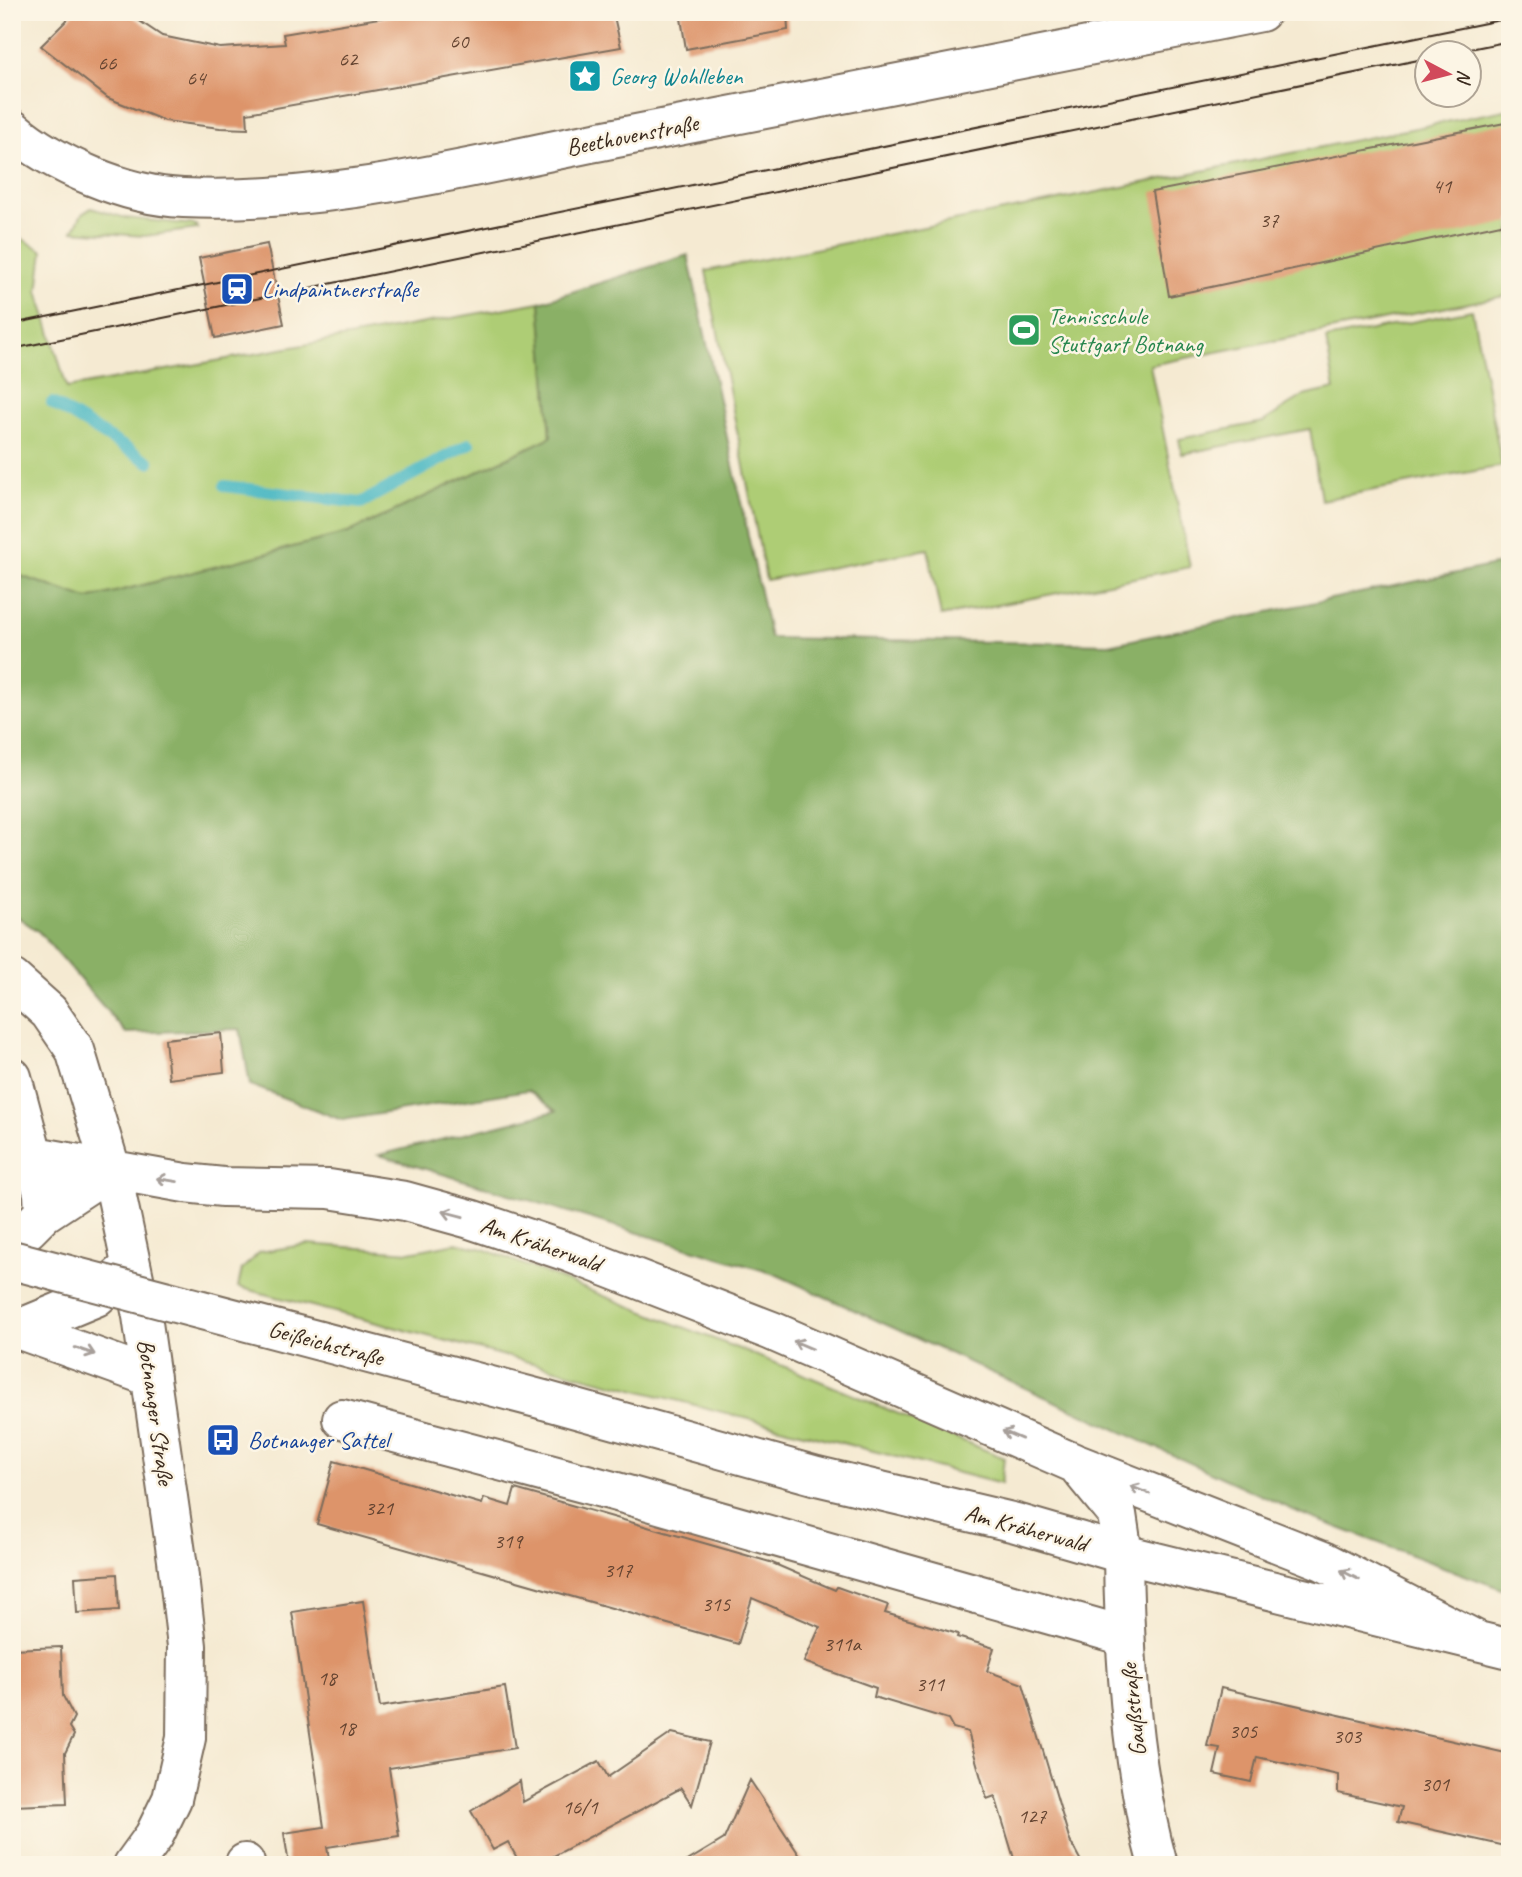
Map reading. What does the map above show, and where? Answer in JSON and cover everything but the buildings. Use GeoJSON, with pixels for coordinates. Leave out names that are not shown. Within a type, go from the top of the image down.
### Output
{"type":"FeatureCollection","features":[{"type":"Feature","properties":{"kind":"main road","name":"Beethovenstraße"},"geometry":{"type":"LineString","coordinates":[[12,129],[61,162],[124,187],[178,198],[259,199],[458,169],[1261,12]]}},
{"type":"Feature","properties":{"kind":"main road","name":"Botnanger Straße"},"geometry":{"type":"LineString","coordinates":[[12,979],[49,1012],[75,1050],[111,1169],[132,1265],[151,1377],[183,1603],[187,1646],[186,1738],[172,1799],[154,1836],[133,1865]]}},
{"type":"Feature","properties":{"kind":"main road"},"geometry":{"type":"LineString","coordinates":[[12,1077],[22,1154],[43,1193],[44,1213]]}},
{"type":"Feature","properties":{"kind":"main road"},"geometry":{"type":"LineString","coordinates":[[22,1154],[111,1169]]}},
{"type":"Feature","properties":{"kind":"main road"},"geometry":{"type":"LineString","coordinates":[[12,1238],[28,1229],[44,1213],[111,1169]]}},
{"type":"Feature","properties":{"kind":"main road","name":"Am Kräherwald"},"geometry":{"type":"LineString","coordinates":[[111,1169],[223,1187],[329,1189],[405,1201],[470,1219],[568,1252],[772,1331],[1074,1463],[1323,1561],[1493,1644]]}},
{"type":"Feature","properties":{"kind":"main road"},"geometry":{"type":"LineString","coordinates":[[44,1213],[120,1213]]}},
{"type":"Feature","properties":{"kind":"main road","name":"Geißeichstraße"},"geometry":{"type":"LineString","coordinates":[[12,1260],[544,1400]]}},
{"type":"Feature","properties":{"kind":"main road"},"geometry":{"type":"LineString","coordinates":[[17,1327],[96,1297],[132,1265]]}},
{"type":"Feature","properties":{"kind":"main road"},"geometry":{"type":"LineString","coordinates":[[17,1327],[151,1377]]}},
{"type":"Feature","properties":{"kind":"main road","name":"Am Kräherwald"},"geometry":{"type":"LineString","coordinates":[[544,1400],[817,1476],[1016,1523],[1122,1554],[1493,1644]]}},
{"type":"Feature","properties":{"kind":"main road"},"geometry":{"type":"LineString","coordinates":[[342,1419],[617,1492],[1125,1636]]}},
{"type":"Feature","properties":{"kind":"main road"},"geometry":{"type":"LineString","coordinates":[[1074,1463],[1100,1489],[1117,1514],[1122,1554]]}},
{"type":"Feature","properties":{"kind":"main road","name":"Gaußstraße"},"geometry":{"type":"LineString","coordinates":[[1122,1554],[1125,1636],[1145,1807],[1158,1865]]}},
{"type":"Feature","properties":{"kind":"green space","name":"Tennisschule Stuttgart Botnang"},"geometry":{"type":"Polygon","coordinates":[[[1510,109],[1510,295],[1150,365],[1190,567],[941,616],[928,549],[766,580],[706,271],[1510,109]]]}},
{"type":"Feature","properties":{"kind":"green space"},"geometry":{"type":"Polygon","coordinates":[[[91,208],[126,218],[196,225],[198,229],[145,236],[73,231],[82,214],[91,208]]]}},
{"type":"Feature","properties":{"kind":"green space"},"geometry":{"type":"Polygon","coordinates":[[[12,233],[43,251],[38,291],[67,388],[540,302],[551,437],[348,533],[87,599],[12,573],[12,233]]]}},
{"type":"Feature","properties":{"kind":"green space"},"geometry":{"type":"Polygon","coordinates":[[[688,255],[770,638],[1113,644],[1510,562],[1510,1592],[1302,1514],[775,1274],[379,1155],[556,1111],[528,1090],[342,1120],[250,1085],[240,1029],[126,1033],[39,932],[12,913],[12,573],[88,599],[348,533],[551,437],[540,302],[688,255]]]}},
{"type":"Feature","properties":{"kind":"green space"},"geometry":{"type":"Polygon","coordinates":[[[1472,310],[1502,466],[1321,500],[1310,429],[1182,454],[1179,439],[1263,422],[1303,396],[1335,389],[1326,339],[1472,310]]]}},
{"type":"Feature","properties":{"kind":"green space"},"geometry":{"type":"Polygon","coordinates":[[[456,1243],[484,1249],[798,1372],[1004,1458],[1001,1484],[238,1287],[242,1269],[260,1252],[308,1244],[410,1252],[456,1243]]]}},
{"type":"Feature","properties":{"kind":"waterway"},"geometry":{"type":"LineString","coordinates":[[52,403],[149,462]]}},
{"type":"Feature","properties":{"kind":"waterway"},"geometry":{"type":"LineString","coordinates":[[225,486],[361,503],[469,444]]}},
{"type":"Feature","properties":{"kind":"tram line"},"geometry":{"type":"LineString","coordinates":[[12,324],[1510,18]]}},
{"type":"Feature","properties":{"kind":"tram line"},"geometry":{"type":"LineString","coordinates":[[1484,46],[1510,41]]}},
{"type":"Feature","properties":{"kind":"tram line"},"geometry":{"type":"LineString","coordinates":[[12,349],[1414,61]]}},
{"type":"Feature","properties":{"kind":"place","name":"Georg Wohlleben"},"geometry":{"type":"Point","coordinates":[585,76]}},
{"type":"Feature","properties":{"kind":"place","name":"Lindpaintnerstraße"},"geometry":{"type":"Point","coordinates":[237,289]}},
{"type":"Feature","properties":{"kind":"place","name":"Tennisschule Stuttgart Botnang"},"geometry":{"type":"Point","coordinates":[1024,330]}},
{"type":"Feature","properties":{"kind":"place","name":"Botnanger Sattel"},"geometry":{"type":"Point","coordinates":[223,1440]}}]}
